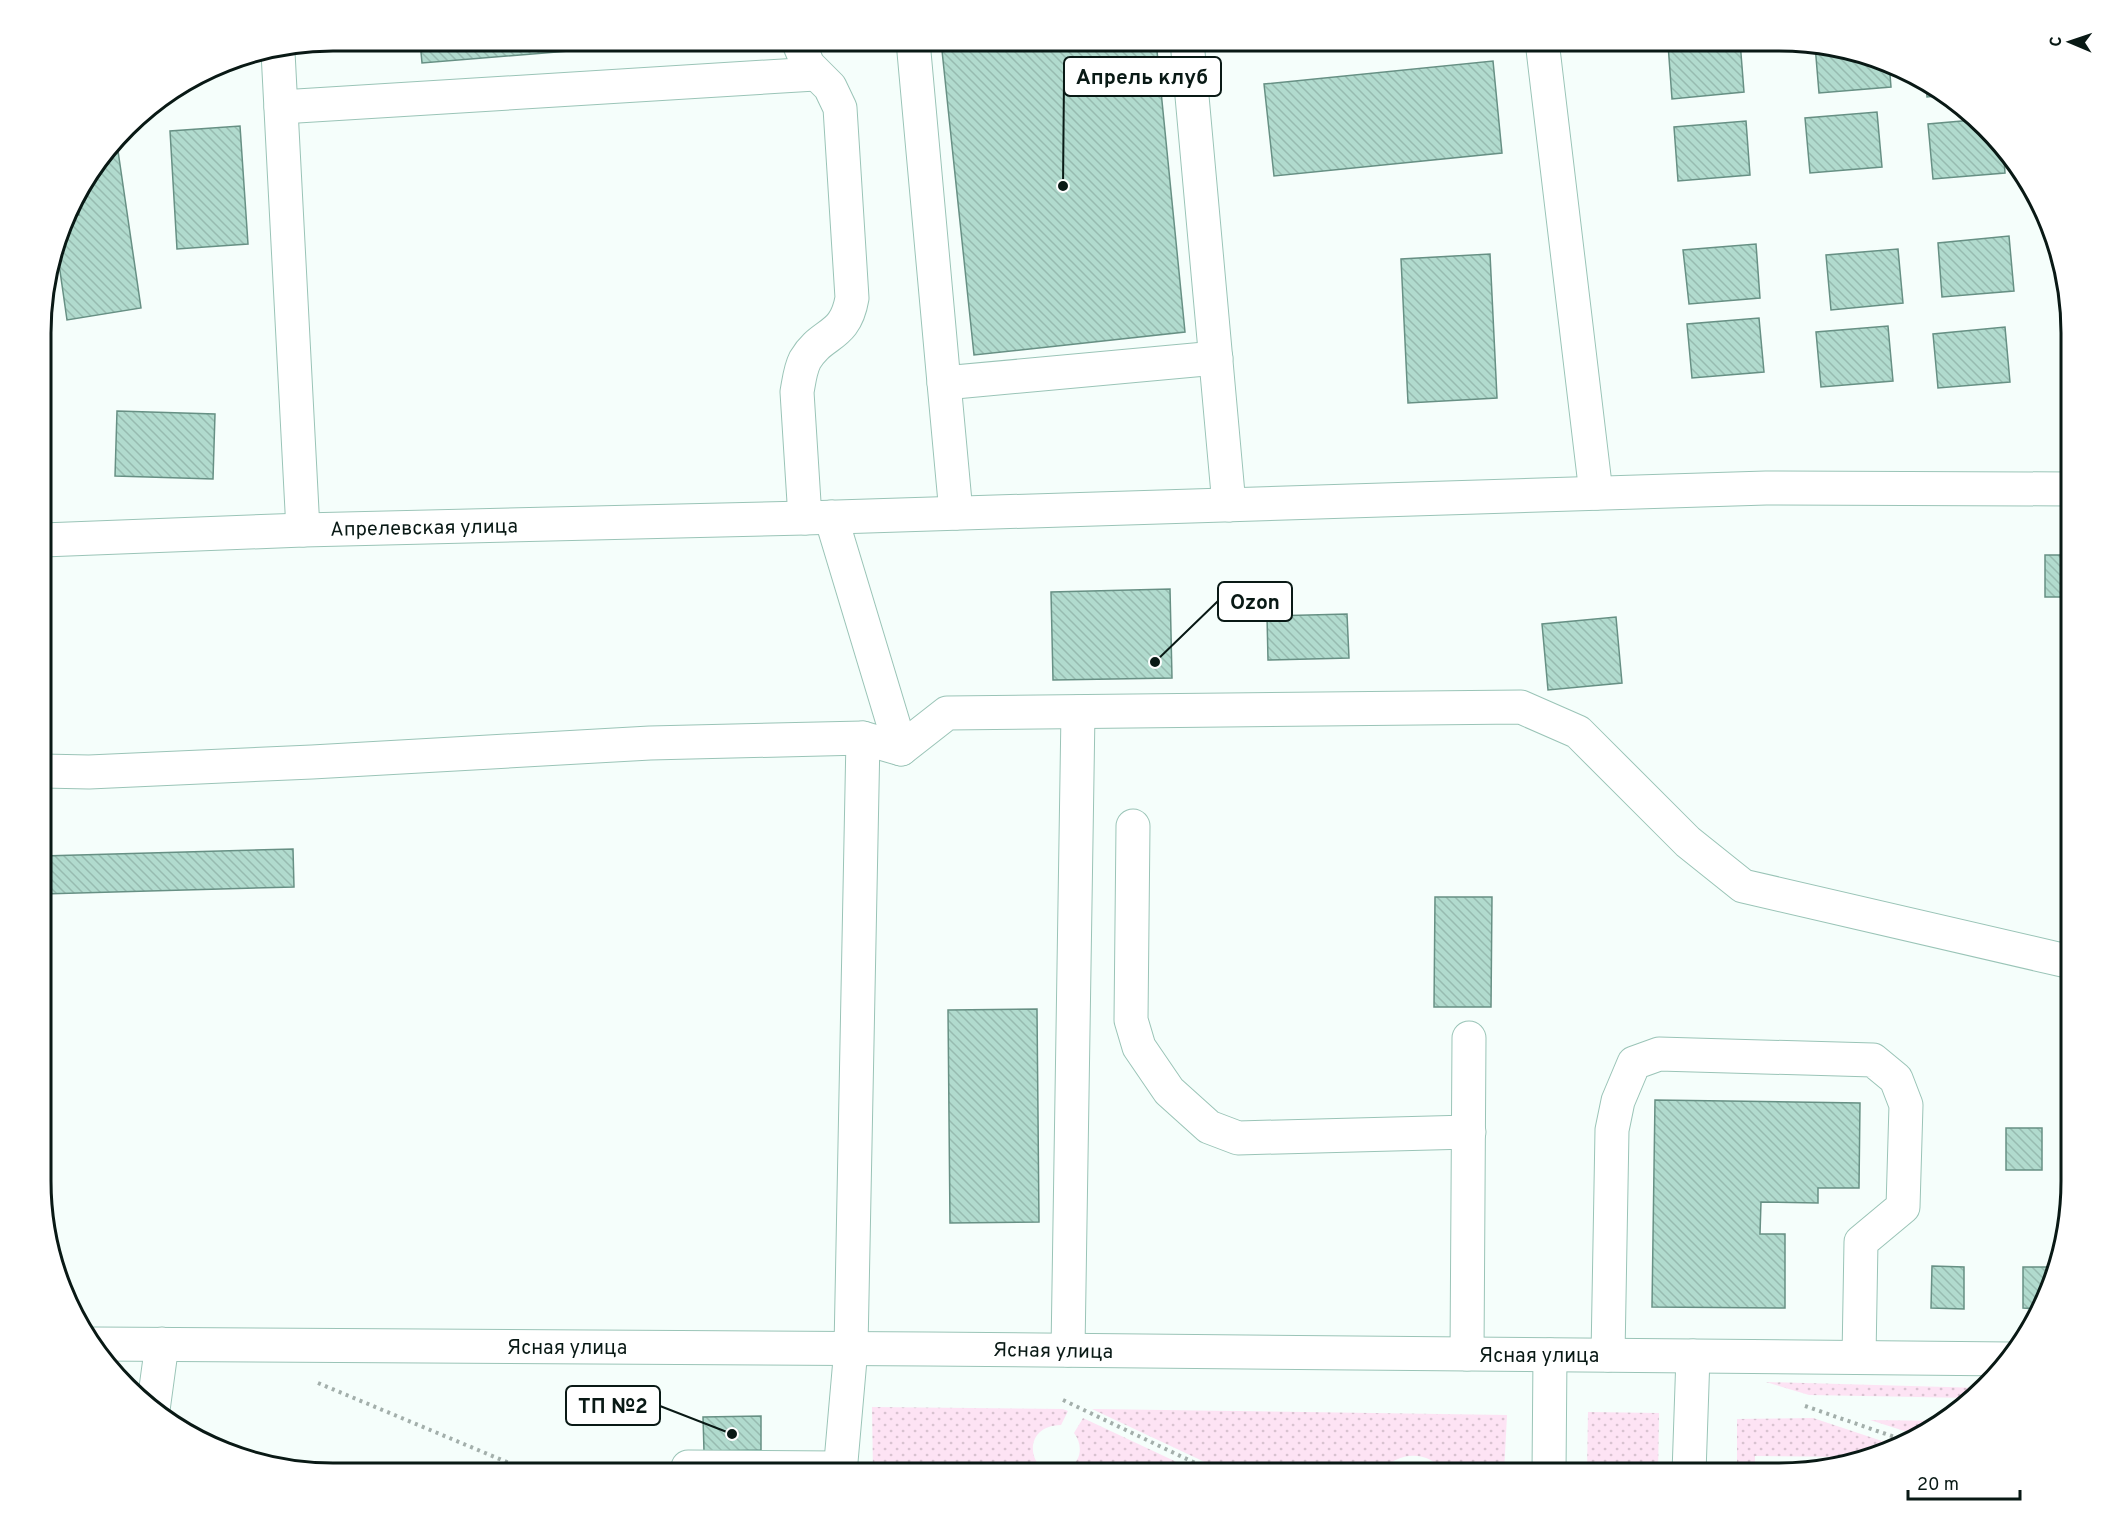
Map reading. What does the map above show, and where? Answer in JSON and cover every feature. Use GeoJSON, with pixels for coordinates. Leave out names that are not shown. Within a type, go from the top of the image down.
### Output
{"type":"FeatureCollection","features":[{"type":"Feature","properties":{"kind":"street"},"geometry":{"type":"LineString","coordinates":[[802,51],[815,74],[830,87],[840,108],[852,298],[843,324],[811,352],[805,361],[799,377],[797,392],[818,517],[901,749]]}},
{"type":"Feature","properties":{"kind":"street"},"geometry":{"type":"LineString","coordinates":[[914,51],[956,513]]}},
{"type":"Feature","properties":{"kind":"street"},"geometry":{"type":"LineString","coordinates":[[1188,51],[1229,505]]}},
{"type":"Feature","properties":{"kind":"street"},"geometry":{"type":"LineString","coordinates":[[1543,51],[1596,493]]}},
{"type":"Feature","properties":{"kind":"street"},"geometry":{"type":"LineString","coordinates":[[278,56],[303,530]]}},
{"type":"Feature","properties":{"kind":"street"},"geometry":{"type":"LineString","coordinates":[[281,107],[815,74]]}},
{"type":"Feature","properties":{"kind":"street"},"geometry":{"type":"LineString","coordinates":[[944,383],[1216,358]]}},
{"type":"Feature","properties":{"kind":"street","name":"Апрелевская улица"},"geometry":{"type":"LineString","coordinates":[[51,540],[303,530],[1766,488],[2061,489]]}},
{"type":"Feature","properties":{"kind":"street"},"geometry":{"type":"LineString","coordinates":[[901,749],[947,713],[1521,707],[1578,732],[1688,842],[1743,886],[2061,960]]}},
{"type":"Feature","properties":{"kind":"street"},"geometry":{"type":"LineString","coordinates":[[1068,1350],[1078,712]]}},
{"type":"Feature","properties":{"kind":"street"},"geometry":{"type":"LineString","coordinates":[[51,771],[300,762],[650,743],[863,738],[901,749]]}},
{"type":"Feature","properties":{"kind":"street"},"geometry":{"type":"LineString","coordinates":[[841,1463],[851,1348],[863,738]]}},
{"type":"Feature","properties":{"kind":"street"},"geometry":{"type":"LineString","coordinates":[[1133,826],[1131,1020],[1139,1047],[1169,1091],[1209,1127],[1238,1138],[1469,1132]]}},
{"type":"Feature","properties":{"kind":"street"},"geometry":{"type":"LineString","coordinates":[[1467,1354],[1469,1038]]}},
{"type":"Feature","properties":{"kind":"street"},"geometry":{"type":"LineString","coordinates":[[1608,1355],[1612,1130],[1618,1101],[1634,1063],[1659,1054],[1873,1060],[1896,1079],[1906,1105],[1903,1207],[1861,1242],[1858,1358]]}},
{"type":"Feature","properties":{"kind":"street","name":"Ясная улица"},"geometry":{"type":"LineString","coordinates":[[103,1344],[851,1348],[1998,1359]]}},
{"type":"Feature","properties":{"kind":"street"},"geometry":{"type":"LineString","coordinates":[[154,1399],[162,1344]]}},
{"type":"Feature","properties":{"kind":"street"},"geometry":{"type":"LineString","coordinates":[[1549,1463],[1550,1354]]}},
{"type":"Feature","properties":{"kind":"street"},"geometry":{"type":"LineString","coordinates":[[1689,1463],[1693,1356]]}},
{"type":"Feature","properties":{"kind":"path"},"geometry":{"type":"LineString","coordinates":[[317,1383],[509,1463]]}},
{"type":"Feature","properties":{"kind":"path"},"geometry":{"type":"LineString","coordinates":[[1063,1400],[1195,1463]]}},
{"type":"Feature","properties":{"kind":"path"},"geometry":{"type":"LineString","coordinates":[[1805,1406],[1895,1438]]}},
{"type":"Feature","properties":{"kind":"shaded area"},"geometry":{"type":"Polygon","coordinates":[[[1766,1382],[1970,1388],[1959,1398],[1809,1395],[1766,1382]]]}},
{"type":"Feature","properties":{"kind":"shaded area"},"geometry":{"type":"Polygon","coordinates":[[[872,1407],[1063,1409],[1068,1411],[1061,1425],[1047,1428],[1038,1434],[1033,1452],[1038,1463],[873,1463],[872,1407]]]}},
{"type":"Feature","properties":{"kind":"shaded area"},"geometry":{"type":"Polygon","coordinates":[[[1092,1409],[1507,1415],[1505,1463],[1435,1463],[1412,1456],[1390,1463],[1207,1463],[1092,1409]]]}},
{"type":"Feature","properties":{"kind":"shaded area"},"geometry":{"type":"Polygon","coordinates":[[[1588,1412],[1659,1413],[1658,1463],[1587,1463],[1588,1412]]]}},
{"type":"Feature","properties":{"kind":"shaded area"},"geometry":{"type":"Polygon","coordinates":[[[1083,1418],[1179,1463],[1075,1463],[1080,1450],[1074,1433],[1083,1418]]]}},
{"type":"Feature","properties":{"kind":"shaded area"},"geometry":{"type":"Polygon","coordinates":[[[1813,1418],[1886,1442],[1838,1457],[1755,1456],[1755,1463],[1737,1463],[1737,1419],[1813,1418]]]}},
{"type":"Feature","properties":{"kind":"shaded area"},"geometry":{"type":"Polygon","coordinates":[[[1870,1420],[1926,1421],[1908,1432],[1870,1420]]]}},
{"type":"Feature","properties":{"kind":"building"},"geometry":{"type":"Polygon","coordinates":[[[421,51],[569,51],[422,63],[421,51]]]}},
{"type":"Feature","properties":{"kind":"building"},"geometry":{"type":"Polygon","coordinates":[[[942,51],[1157,51],[1185,332],[974,355],[942,51]]]}},
{"type":"Feature","properties":{"kind":"building"},"geometry":{"type":"Polygon","coordinates":[[[1669,51],[1741,51],[1744,92],[1672,99],[1669,51]]]}},
{"type":"Feature","properties":{"kind":"building"},"geometry":{"type":"Polygon","coordinates":[[[1816,53],[1834,56],[1890,73],[1891,87],[1819,93],[1816,53]]]}},
{"type":"Feature","properties":{"kind":"building"},"geometry":{"type":"Polygon","coordinates":[[[1493,61],[1502,153],[1274,176],[1264,84],[1493,61]]]}},
{"type":"Feature","properties":{"kind":"building"},"geometry":{"type":"Polygon","coordinates":[[[1877,112],[1882,167],[1810,173],[1805,118],[1877,112]]]}},
{"type":"Feature","properties":{"kind":"building"},"geometry":{"type":"Polygon","coordinates":[[[1746,121],[1750,175],[1678,181],[1674,127],[1746,121]]]}},
{"type":"Feature","properties":{"kind":"building"},"geometry":{"type":"Polygon","coordinates":[[[1965,121],[2003,161],[2005,173],[1933,179],[1928,124],[1965,121]]]}},
{"type":"Feature","properties":{"kind":"building"},"geometry":{"type":"Polygon","coordinates":[[[240,126],[248,244],[177,249],[170,131],[240,126]]]}},
{"type":"Feature","properties":{"kind":"building"},"geometry":{"type":"Polygon","coordinates":[[[118,151],[141,308],[67,320],[59,266],[72,225],[77,215],[79,215],[78,211],[89,192],[118,151]]]}},
{"type":"Feature","properties":{"kind":"building"},"geometry":{"type":"Polygon","coordinates":[[[2009,236],[2014,291],[1942,297],[1938,243],[2009,236]]]}},
{"type":"Feature","properties":{"kind":"building"},"geometry":{"type":"Polygon","coordinates":[[[1756,244],[1760,298],[1689,304],[1683,250],[1756,244]]]}},
{"type":"Feature","properties":{"kind":"building"},"geometry":{"type":"Polygon","coordinates":[[[1898,249],[1903,303],[1831,310],[1826,255],[1898,249]]]}},
{"type":"Feature","properties":{"kind":"building"},"geometry":{"type":"Polygon","coordinates":[[[1490,254],[1497,398],[1408,403],[1401,259],[1490,254]]]}},
{"type":"Feature","properties":{"kind":"building"},"geometry":{"type":"Polygon","coordinates":[[[1759,318],[1764,372],[1692,378],[1687,324],[1759,318]]]}},
{"type":"Feature","properties":{"kind":"building"},"geometry":{"type":"Polygon","coordinates":[[[1888,326],[1893,381],[1821,387],[1816,332],[1888,326]]]}},
{"type":"Feature","properties":{"kind":"building"},"geometry":{"type":"Polygon","coordinates":[[[2005,327],[2010,382],[1938,388],[1933,334],[2005,327]]]}},
{"type":"Feature","properties":{"kind":"building"},"geometry":{"type":"Polygon","coordinates":[[[117,411],[215,414],[213,479],[115,476],[117,411]]]}},
{"type":"Feature","properties":{"kind":"building"},"geometry":{"type":"Polygon","coordinates":[[[2045,555],[2061,555],[2061,597],[2045,597],[2045,555]]]}},
{"type":"Feature","properties":{"kind":"building"},"geometry":{"type":"Polygon","coordinates":[[[1170,589],[1172,678],[1053,680],[1051,592],[1170,589]]]}},
{"type":"Feature","properties":{"kind":"building"},"geometry":{"type":"Polygon","coordinates":[[[1347,614],[1349,658],[1268,660],[1267,616],[1347,614]]]}},
{"type":"Feature","properties":{"kind":"building"},"geometry":{"type":"Polygon","coordinates":[[[1616,617],[1622,683],[1548,690],[1542,624],[1616,617]]]}},
{"type":"Feature","properties":{"kind":"building"},"geometry":{"type":"Polygon","coordinates":[[[293,849],[294,887],[51,894],[51,856],[293,849]]]}},
{"type":"Feature","properties":{"kind":"building"},"geometry":{"type":"Polygon","coordinates":[[[1435,897],[1492,897],[1491,1007],[1434,1007],[1435,897]]]}},
{"type":"Feature","properties":{"kind":"building"},"geometry":{"type":"Polygon","coordinates":[[[1037,1009],[1039,1222],[950,1223],[948,1010],[1037,1009]]]}},
{"type":"Feature","properties":{"kind":"building"},"geometry":{"type":"Polygon","coordinates":[[[1655,1100],[1860,1103],[1859,1188],[1818,1188],[1818,1203],[1761,1202],[1760,1234],[1785,1234],[1785,1308],[1652,1307],[1655,1100]]]}},
{"type":"Feature","properties":{"kind":"building"},"geometry":{"type":"Polygon","coordinates":[[[2006,1128],[2042,1128],[2042,1170],[2006,1170],[2006,1128]]]}},
{"type":"Feature","properties":{"kind":"building"},"geometry":{"type":"Polygon","coordinates":[[[1932,1266],[1964,1267],[1964,1309],[1931,1308],[1932,1266]]]}},
{"type":"Feature","properties":{"kind":"building"},"geometry":{"type":"Polygon","coordinates":[[[2023,1267],[2047,1267],[2031,1309],[2023,1308],[2023,1267]]]}},
{"type":"Feature","properties":{"kind":"building"},"geometry":{"type":"Polygon","coordinates":[[[761,1416],[761,1450],[704,1451],[703,1417],[761,1416]]]}},
{"type":"Feature","properties":{"kind":"place","name":"Апрель клуб"},"geometry":{"type":"Point","coordinates":[1063,186]}},
{"type":"Feature","properties":{"kind":"place","name":"Ozon"},"geometry":{"type":"Point","coordinates":[1155,662]}},
{"type":"Feature","properties":{"kind":"place","name":"ТП №2"},"geometry":{"type":"Point","coordinates":[732,1434]}}]}
